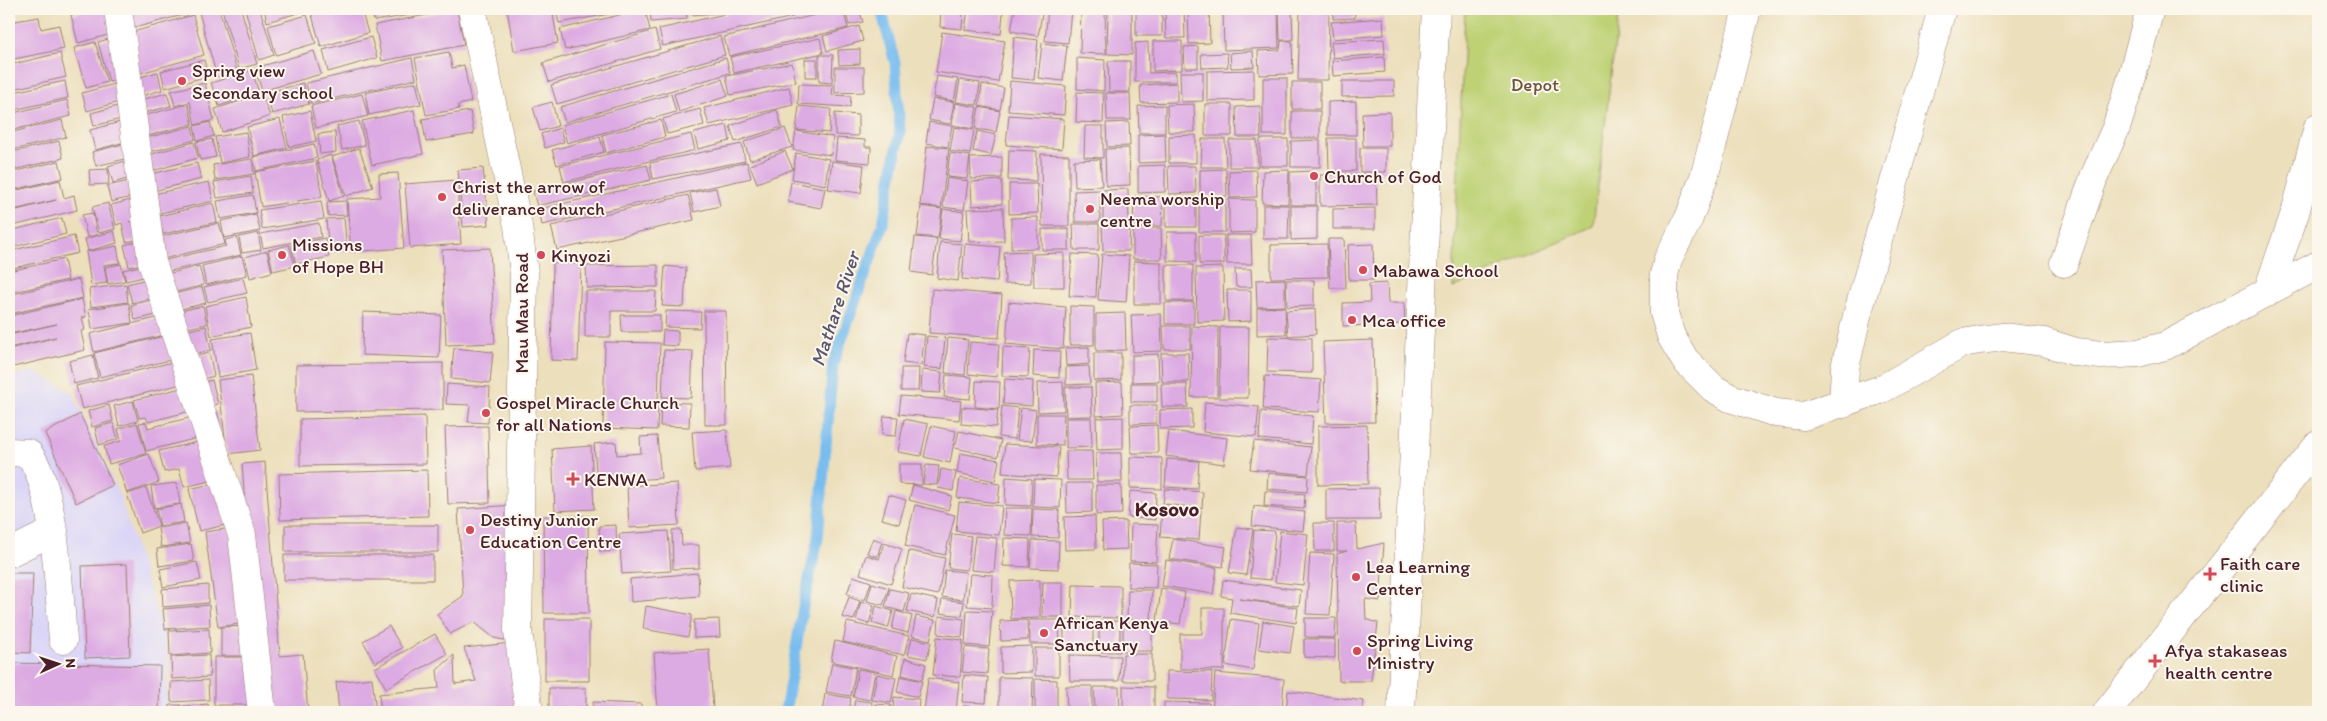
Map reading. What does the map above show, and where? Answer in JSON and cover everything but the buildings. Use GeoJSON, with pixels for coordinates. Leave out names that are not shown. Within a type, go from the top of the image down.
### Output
{"type":"FeatureCollection","features":[{"type":"Feature","properties":{"kind":"street"},"geometry":{"type":"LineString","coordinates":[[118,9],[152,262],[242,534],[262,712]]}},
{"type":"Feature","properties":{"kind":"street","name":"Mau Mau Road"},"geometry":{"type":"LineString","coordinates":[[472,9],[518,226],[524,273],[518,631],[529,712]]}},
{"type":"Feature","properties":{"kind":"street"},"geometry":{"type":"LineString","coordinates":[[1401,712],[1436,9]]}},
{"type":"Feature","properties":{"kind":"street"},"geometry":{"type":"LineString","coordinates":[[1747,9],[1705,174],[1689,218],[1668,259],[1664,275],[1664,313],[1671,336],[1685,360],[1713,388],[1730,398],[1776,413],[1804,416],[1843,404],[1905,378],[1963,344],[2003,336],[2044,342],[2076,352],[2101,355],[2138,352],[2165,346],[2318,265]]}},
{"type":"Feature","properties":{"kind":"street"},"geometry":{"type":"LineString","coordinates":[[1843,404],[1844,368],[1857,316],[1942,9]]}},
{"type":"Feature","properties":{"kind":"street"},"geometry":{"type":"LineString","coordinates":[[2064,264],[2094,178],[2116,128],[2150,9]]}},
{"type":"Feature","properties":{"kind":"street"},"geometry":{"type":"LineString","coordinates":[[2267,293],[2294,213],[2318,127]]}},
{"type":"Feature","properties":{"kind":"street"},"geometry":{"type":"LineString","coordinates":[[2107,712],[2318,445]]}},
{"type":"Feature","properties":{"kind":"street"},"geometry":{"type":"LineString","coordinates":[[9,452],[28,453],[37,463],[54,531],[63,640]]}},
{"type":"Feature","properties":{"kind":"street"},"geometry":{"type":"LineString","coordinates":[[9,553],[54,531]]}},
{"type":"Feature","properties":{"kind":"shaded area"},"geometry":{"type":"Polygon","coordinates":[[[33,371],[72,392],[119,494],[164,636],[168,665],[166,712],[9,712],[9,377],[33,371]]]}},
{"type":"Feature","properties":{"kind":"green space","name":"Depot"},"geometry":{"type":"Polygon","coordinates":[[[1465,9],[1619,9],[1593,226],[1453,288],[1465,9]]]}},
{"type":"Feature","properties":{"kind":"waterway","name":"Mathare River"},"geometry":{"type":"LineString","coordinates":[[785,712],[803,607],[818,538],[833,364],[883,224],[900,131],[895,63],[881,9]]}},
{"type":"Feature","properties":{"kind":"place","name":"Spring view Secondary school"},"geometry":{"type":"Point","coordinates":[182,81]}},
{"type":"Feature","properties":{"kind":"place","name":"Church of God"},"geometry":{"type":"Point","coordinates":[1314,176]}},
{"type":"Feature","properties":{"kind":"place","name":"Christ the arrow of deliverance church"},"geometry":{"type":"Point","coordinates":[442,197]}},
{"type":"Feature","properties":{"kind":"place","name":"Neema worship centre"},"geometry":{"type":"Point","coordinates":[1090,209]}},
{"type":"Feature","properties":{"kind":"place","name":"Missions of Hope BH"},"geometry":{"type":"Point","coordinates":[282,255]}},
{"type":"Feature","properties":{"kind":"place","name":"Kinyozi"},"geometry":{"type":"Point","coordinates":[541,255]}},
{"type":"Feature","properties":{"kind":"place","name":"Mabawa School"},"geometry":{"type":"Point","coordinates":[1363,270]}},
{"type":"Feature","properties":{"kind":"place","name":"Mca office"},"geometry":{"type":"Point","coordinates":[1352,320]}},
{"type":"Feature","properties":{"kind":"place","name":"Gospel Miracle Church for all Nations"},"geometry":{"type":"Point","coordinates":[486,413]}},
{"type":"Feature","properties":{"kind":"place","name":"KENWA"},"geometry":{"type":"Point","coordinates":[573,479]}},
{"type":"Feature","properties":{"kind":"place","name":"Destiny Junior Education Centre"},"geometry":{"type":"Point","coordinates":[470,530]}},
{"type":"Feature","properties":{"kind":"place","name":"Faith care clinic"},"geometry":{"type":"Point","coordinates":[2210,574]}},
{"type":"Feature","properties":{"kind":"place","name":"Lea Learning Center"},"geometry":{"type":"Point","coordinates":[1356,577]}},
{"type":"Feature","properties":{"kind":"place","name":"African Kenya Sanctuary"},"geometry":{"type":"Point","coordinates":[1044,633]}},
{"type":"Feature","properties":{"kind":"place","name":"Spring Living Ministry"},"geometry":{"type":"Point","coordinates":[1357,651]}},
{"type":"Feature","properties":{"kind":"place","name":"Afya stakaseas health centre"},"geometry":{"type":"Point","coordinates":[2155,661]}},
{"type":"Feature","properties":{"kind":"district","name":"Kosovo"},"geometry":{"type":"Point","coordinates":[1167,509]}}]}
